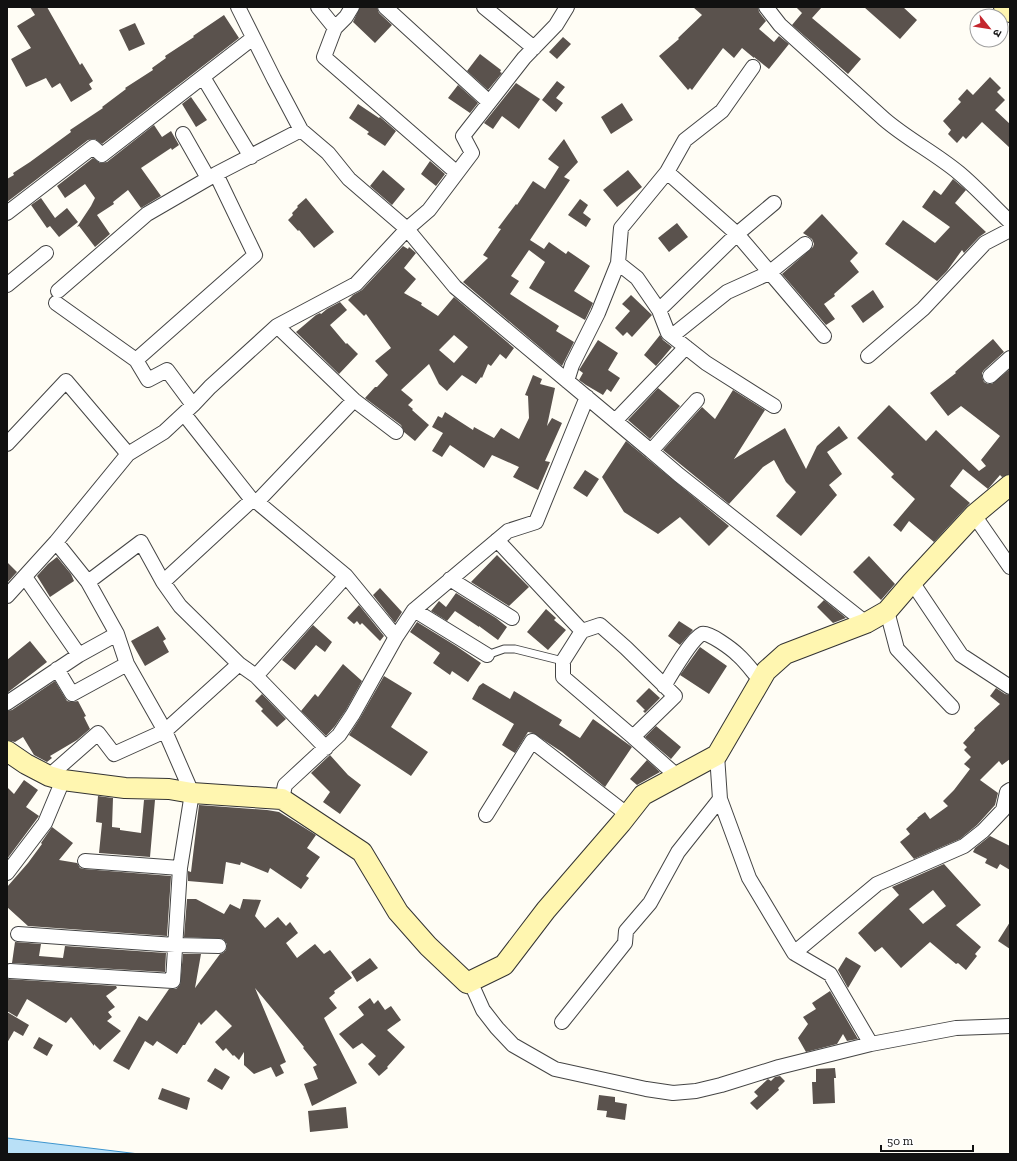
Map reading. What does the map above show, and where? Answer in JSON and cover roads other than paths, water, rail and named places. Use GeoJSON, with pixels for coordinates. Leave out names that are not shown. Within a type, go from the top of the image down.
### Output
{"type":"FeatureCollection","features":[{"type":"Feature","properties":{"kind":"street"},"geometry":{"type":"LineString","coordinates":[[238,7],[274,80],[302,130],[328,153],[349,179],[407,229],[455,287],[679,475],[866,624]]}},
{"type":"Feature","properties":{"kind":"street"},"geometry":{"type":"LineString","coordinates":[[318,7],[335,28]]}},
{"type":"Feature","properties":{"kind":"street"},"geometry":{"type":"LineString","coordinates":[[352,7],[346,17],[335,28],[324,56],[457,173]]}},
{"type":"Feature","properties":{"kind":"street"},"geometry":{"type":"LineString","coordinates":[[385,7],[489,102]]}},
{"type":"Feature","properties":{"kind":"street"},"geometry":{"type":"LineString","coordinates":[[484,7],[534,48]]}},
{"type":"Feature","properties":{"kind":"street"},"geometry":{"type":"LineString","coordinates":[[7,596],[56,542],[128,454],[164,432],[210,387],[277,326],[356,284],[407,229],[429,210],[472,153],[462,136],[524,58],[556,25],[567,7]]}},
{"type":"Feature","properties":{"kind":"street"},"geometry":{"type":"LineString","coordinates":[[766,7],[780,25],[884,120],[897,131],[935,155],[959,173],[1010,222]]}},
{"type":"Feature","properties":{"kind":"street"},"geometry":{"type":"LineString","coordinates":[[1004,7],[1010,12]]}},
{"type":"Feature","properties":{"kind":"street"},"geometry":{"type":"LineString","coordinates":[[7,213],[93,147],[102,155],[254,38]]}},
{"type":"Feature","properties":{"kind":"street"},"geometry":{"type":"LineString","coordinates":[[567,381],[572,365],[598,313],[618,263],[621,228],[667,172],[685,140],[722,111],[753,67]]}},
{"type":"Feature","properties":{"kind":"street"},"geometry":{"type":"LineString","coordinates":[[203,77],[251,157]]}},
{"type":"Feature","properties":{"kind":"street"},"geometry":{"type":"LineString","coordinates":[[163,582],[252,500],[188,410],[167,370],[148,380],[136,360],[57,297],[147,214],[212,176],[302,130]]}},
{"type":"Feature","properties":{"kind":"street"},"geometry":{"type":"LineString","coordinates":[[136,360],[255,255],[212,176],[184,134]]}},
{"type":"Feature","properties":{"kind":"street"},"geometry":{"type":"LineString","coordinates":[[667,172],[737,234],[824,336]]}},
{"type":"Feature","properties":{"kind":"street"},"geometry":{"type":"LineString","coordinates":[[659,310],[737,234],[774,203]]}},
{"type":"Feature","properties":{"kind":"street"},"geometry":{"type":"LineString","coordinates":[[868,356],[923,309],[985,243],[1010,230]]}},
{"type":"Feature","properties":{"kind":"street"},"geometry":{"type":"LineString","coordinates":[[672,336],[728,292],[769,273],[805,244]]}},
{"type":"Feature","properties":{"kind":"street"},"geometry":{"type":"LineString","coordinates":[[7,285],[46,253]]}},
{"type":"Feature","properties":{"kind":"street"},"geometry":{"type":"LineString","coordinates":[[618,263],[637,278],[659,310],[668,332],[672,336],[706,363],[774,406]]}},
{"type":"Feature","properties":{"kind":"street"},"geometry":{"type":"LineString","coordinates":[[277,326],[354,400],[396,432]]}},
{"type":"Feature","properties":{"kind":"street"},"geometry":{"type":"LineString","coordinates":[[615,421],[686,347]]}},
{"type":"Feature","properties":{"kind":"street"},"geometry":{"type":"LineString","coordinates":[[990,376],[1010,358]]}},
{"type":"Feature","properties":{"kind":"street"},"geometry":{"type":"LineString","coordinates":[[7,444],[66,381],[128,454]]}},
{"type":"Feature","properties":{"kind":"street"},"geometry":{"type":"LineString","coordinates":[[282,799],[285,785],[339,735],[396,637],[414,610],[508,531],[536,522],[587,397]]}},
{"type":"Feature","properties":{"kind":"street"},"geometry":{"type":"LineString","coordinates":[[354,400],[257,502],[346,576],[396,637]]}},
{"type":"Feature","properties":{"kind":"street"},"geometry":{"type":"LineString","coordinates":[[651,451],[697,400]]}},
{"type":"Feature","properties":{"kind":"street"},"geometry":{"type":"LineString","coordinates":[[871,1044],[830,974],[794,953],[749,878],[720,799],[718,755],[766,671],[785,654],[866,624],[887,611],[974,515],[1010,485]]}},
{"type":"Feature","properties":{"kind":"street"},"geometry":{"type":"LineString","coordinates":[[974,515],[1010,567]]}},
{"type":"Feature","properties":{"kind":"street"},"geometry":{"type":"LineString","coordinates":[[497,540],[582,631]]}},
{"type":"Feature","properties":{"kind":"street"},"geometry":{"type":"LineString","coordinates":[[10,971],[173,981],[180,868],[192,793],[165,731],[127,664],[117,634],[88,582],[56,542]]}},
{"type":"Feature","properties":{"kind":"street"},"geometry":{"type":"LineString","coordinates":[[88,582],[141,542],[163,582],[180,606],[239,664],[256,676],[326,748]]}},
{"type":"Feature","properties":{"kind":"street"},"geometry":{"type":"LineString","coordinates":[[256,676],[346,576]]}},
{"type":"Feature","properties":{"kind":"street"},"geometry":{"type":"LineString","coordinates":[[25,577],[79,655]]}},
{"type":"Feature","properties":{"kind":"street"},"geometry":{"type":"LineString","coordinates":[[450,579],[512,618]]}},
{"type":"Feature","properties":{"kind":"street"},"geometry":{"type":"LineString","coordinates":[[912,582],[961,655],[1010,687]]}},
{"type":"Feature","properties":{"kind":"street"},"geometry":{"type":"LineString","coordinates":[[414,610],[487,655]]}},
{"type":"Feature","properties":{"kind":"street"},"geometry":{"type":"LineString","coordinates":[[887,611],[897,649],[952,707]]}},
{"type":"Feature","properties":{"kind":"street"},"geometry":{"type":"LineString","coordinates":[[633,737],[675,696],[600,625],[582,631],[563,661],[563,677],[676,776]]}},
{"type":"Feature","properties":{"kind":"street"},"geometry":{"type":"LineString","coordinates":[[664,686],[680,660],[701,634],[705,633],[716,638],[739,655],[760,680]]}},
{"type":"Feature","properties":{"kind":"street"},"geometry":{"type":"LineString","coordinates":[[7,703],[79,655],[117,634]]}},
{"type":"Feature","properties":{"kind":"street"},"geometry":{"type":"LineString","coordinates":[[57,669],[72,694],[127,664]]}},
{"type":"Feature","properties":{"kind":"street"},"geometry":{"type":"LineString","coordinates":[[7,873],[45,823],[56,778],[98,733],[114,754],[165,731],[239,664]]}},
{"type":"Feature","properties":{"kind":"street"},"geometry":{"type":"LineString","coordinates":[[486,815],[532,741],[628,815]]}},
{"type":"Feature","properties":{"kind":"street"},"geometry":{"type":"LineString","coordinates":[[7,751],[26,764],[56,778],[125,788],[169,789],[192,793],[282,799],[362,852],[398,912],[428,946],[467,983],[504,965],[546,910],[628,815],[643,795],[676,776],[718,755]]}},
{"type":"Feature","properties":{"kind":"street"},"geometry":{"type":"LineString","coordinates":[[794,953],[877,884],[964,846],[1003,810],[1008,792],[1010,790]]}},
{"type":"Feature","properties":{"kind":"street"},"geometry":{"type":"LineString","coordinates":[[562,1022],[625,943],[626,931],[650,903],[678,852],[720,799]]}},
{"type":"Feature","properties":{"kind":"street"},"geometry":{"type":"LineString","coordinates":[[85,861],[180,868]]}},
{"type":"Feature","properties":{"kind":"street"},"geometry":{"type":"LineString","coordinates":[[18,934],[175,945],[219,946]]}},
{"type":"Feature","properties":{"kind":"street"},"geometry":{"type":"LineString","coordinates":[[470,982],[483,1010],[497,1028],[514,1045],[555,1069],[646,1089],[673,1093],[696,1091],[721,1085],[779,1067],[871,1044],[956,1028],[1007,1026]]}},
{"type":"Feature","properties":{"kind":"lane"},"geometry":{"type":"LineString","coordinates":[[487,655],[504,649],[515,650],[563,661]]}},
{"type":"Feature","properties":{"kind":"water"},"geometry":{"type":"Polygon","coordinates":[[[7,1138],[139,1154],[7,1154],[7,1138]]]}}]}
